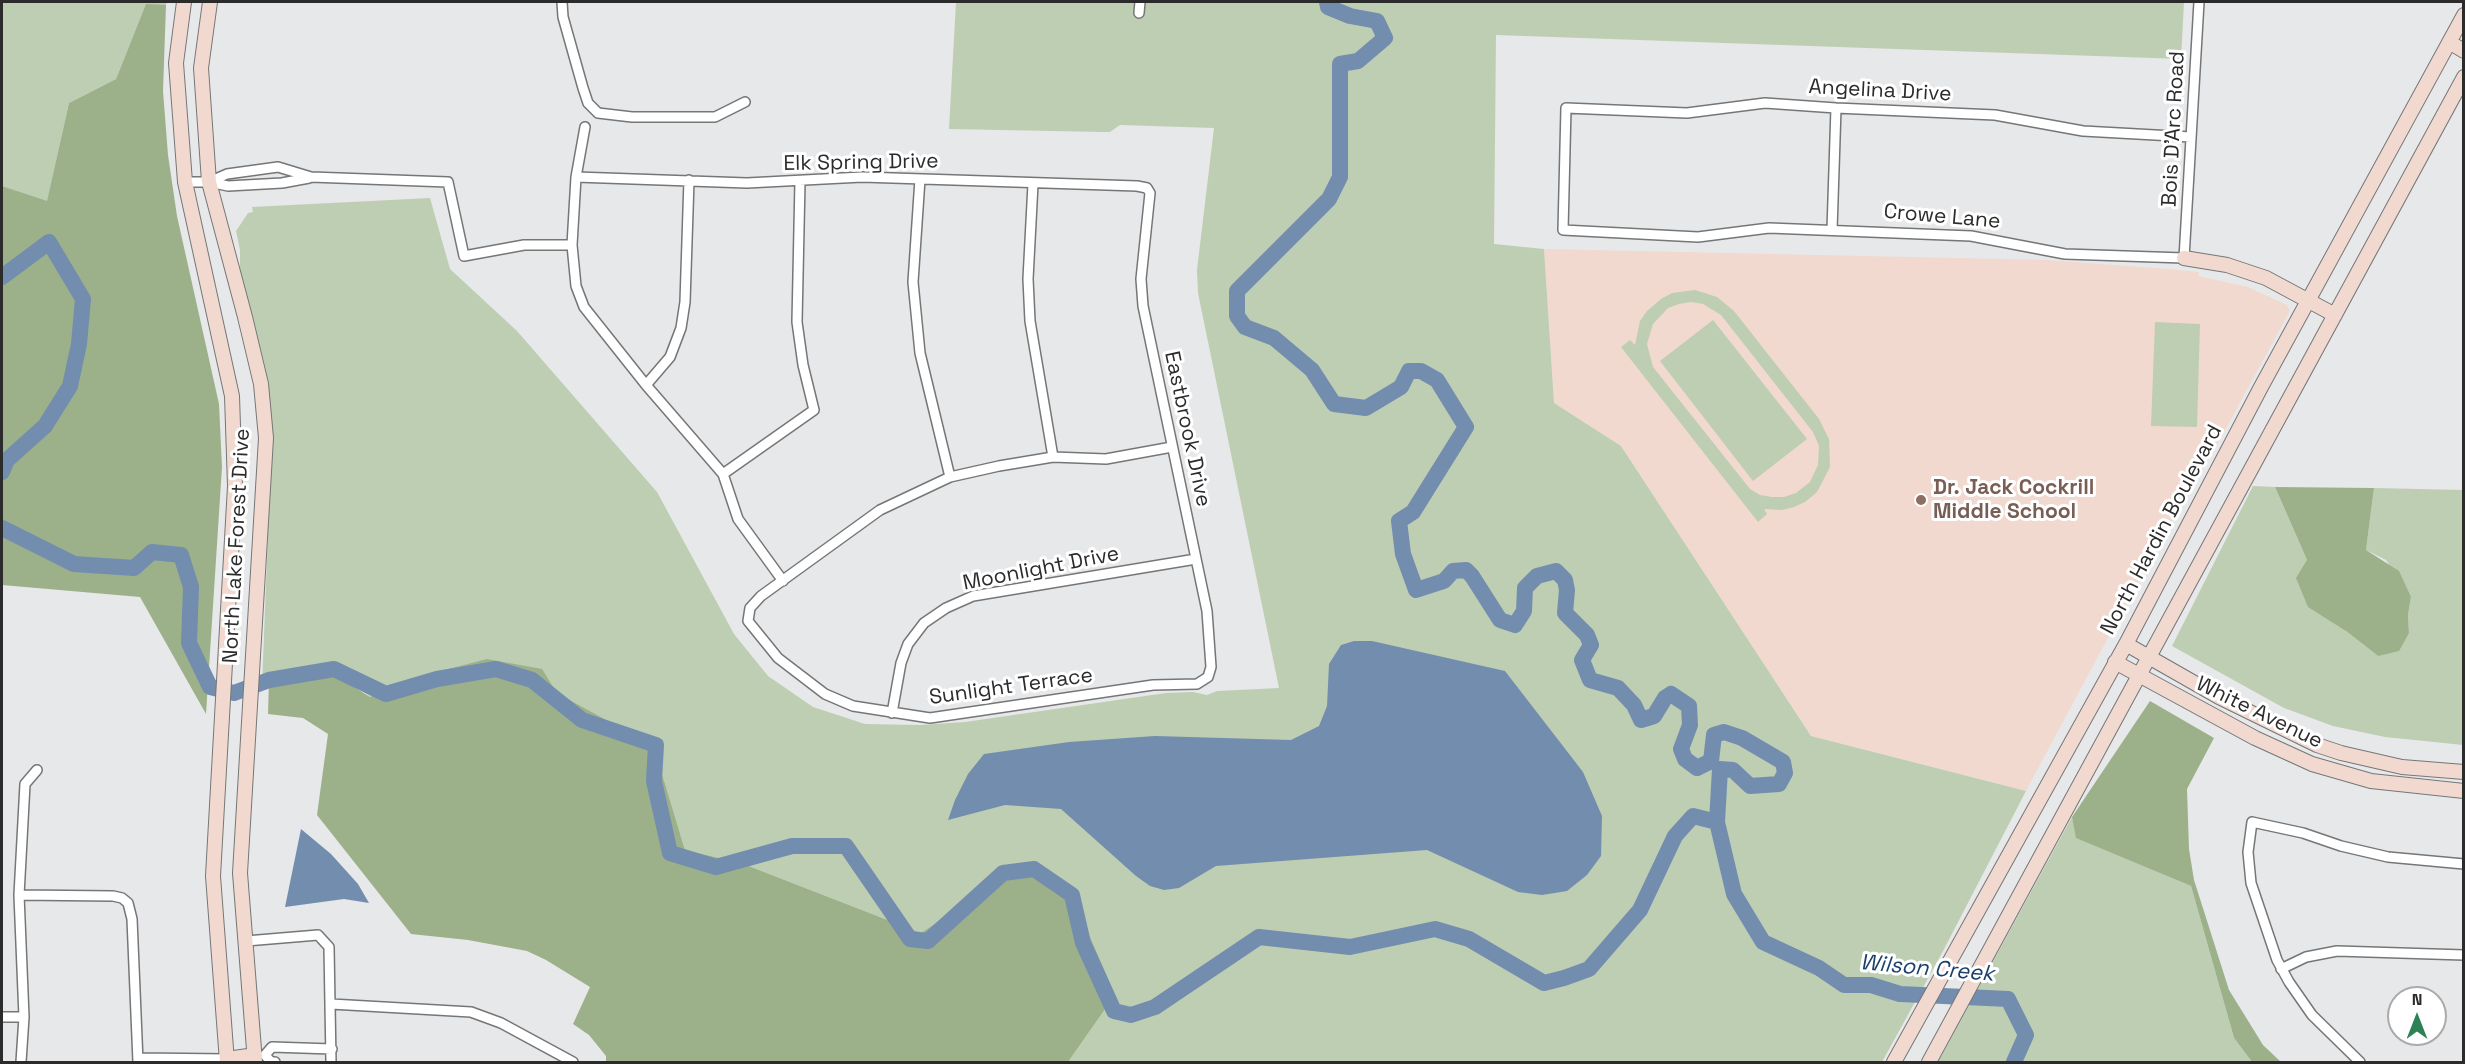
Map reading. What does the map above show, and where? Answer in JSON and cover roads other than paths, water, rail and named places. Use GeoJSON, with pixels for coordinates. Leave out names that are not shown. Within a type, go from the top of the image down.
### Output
{"type":"FeatureCollection","features":[{"type":"Feature","properties":{"kind":"main road","name":"North Lake Forest Drive"},"geometry":{"type":"LineString","coordinates":[[184,2],[176,63],[185,182],[231,396],[235,486],[213,876],[227,1061]]}},
{"type":"Feature","properties":{"kind":"main road","name":"North Lake Forest Drive"},"geometry":{"type":"LineString","coordinates":[[210,2],[201,68],[209,182],[261,384],[266,438],[240,873],[258,1057]]}},
{"type":"Feature","properties":{"kind":"main road","name":"North Hardin Boulevard"},"geometry":{"type":"LineString","coordinates":[[1894,1062],[2126,644],[2261,387],[2463,15]]}},
{"type":"Feature","properties":{"kind":"main road"},"geometry":{"type":"LineString","coordinates":[[2449,42],[2463,51]]}},
{"type":"Feature","properties":{"kind":"main road"},"geometry":{"type":"LineString","coordinates":[[1929,1062],[2463,77]]}},
{"type":"Feature","properties":{"kind":"main road","name":"Crowe Lane"},"geometry":{"type":"LineString","coordinates":[[2184,258],[2207,260],[2246,270],[2310,300],[2334,315]]}},
{"type":"Feature","properties":{"kind":"main road"},"geometry":{"type":"LineString","coordinates":[[2126,644],[2288,732],[2317,745],[2349,755],[2402,766],[2463,772]]}},
{"type":"Feature","properties":{"kind":"main road","name":"White Avenue"},"geometry":{"type":"LineString","coordinates":[[2115,662],[2255,738],[2312,764],[2371,781],[2463,791]]}},
{"type":"Feature","properties":{"kind":"main road"},"geometry":{"type":"LineString","coordinates":[[227,1061],[258,1057]]}},
{"type":"Feature","properties":{"kind":"street"},"geometry":{"type":"LineString","coordinates":[[562,2],[563,17],[588,103],[598,113],[632,117],[715,117],[745,102]]}},
{"type":"Feature","properties":{"kind":"street"},"geometry":{"type":"LineString","coordinates":[[1139,13],[1140,2]]}},
{"type":"Feature","properties":{"kind":"street","name":"Bois D'Arc Road"},"geometry":{"type":"LineString","coordinates":[[2184,258],[2199,2]]}},
{"type":"Feature","properties":{"kind":"street","name":"Angelina Drive"},"geometry":{"type":"LineString","coordinates":[[1563,230],[1566,108],[1687,113],[1765,103],[1995,115],[2083,131],[2191,137]]}},
{"type":"Feature","properties":{"kind":"street"},"geometry":{"type":"LineString","coordinates":[[1833,230],[1836,108]]}},
{"type":"Feature","properties":{"kind":"street"},"geometry":{"type":"LineString","coordinates":[[585,127],[576,177],[572,245],[576,286],[584,307],[646,385],[723,474],[738,519],[783,581],[880,510],[950,477],[1053,457],[1106,459],[1172,447]]}},
{"type":"Feature","properties":{"kind":"street"},"geometry":{"type":"LineString","coordinates":[[209,182],[227,174],[278,167],[311,177]]}},
{"type":"Feature","properties":{"kind":"street"},"geometry":{"type":"LineString","coordinates":[[185,182],[209,182],[228,186],[282,183],[311,177],[448,182],[464,256],[524,244],[572,245]]}},
{"type":"Feature","properties":{"kind":"street","name":"Elk Spring Drive"},"geometry":{"type":"LineString","coordinates":[[576,177],[747,183],[862,177],[1147,188]]}},
{"type":"Feature","properties":{"kind":"street"},"geometry":{"type":"LineString","coordinates":[[646,385],[670,357],[681,328],[685,302],[689,180]]}},
{"type":"Feature","properties":{"kind":"street"},"geometry":{"type":"LineString","coordinates":[[920,180],[913,282],[920,352],[950,477]]}},
{"type":"Feature","properties":{"kind":"street"},"geometry":{"type":"LineString","coordinates":[[723,474],[813,410],[802,365],[797,322],[800,181]]}},
{"type":"Feature","properties":{"kind":"street"},"geometry":{"type":"LineString","coordinates":[[1033,184],[1028,279],[1030,321],[1053,457]]}},
{"type":"Feature","properties":{"kind":"street","name":"Eastbrook Drive"},"geometry":{"type":"LineString","coordinates":[[1147,188],[1150,199],[1141,279],[1142,297],[1207,611],[1211,667],[1208,677]]}},
{"type":"Feature","properties":{"kind":"street","name":"Crowe Lane"},"geometry":{"type":"LineString","coordinates":[[1563,230],[1698,237],[1769,228],[1971,236],[2065,254],[2184,258]]}},
{"type":"Feature","properties":{"kind":"street","name":"Moonlight Drive"},"geometry":{"type":"LineString","coordinates":[[892,713],[901,663],[908,644],[924,623],[946,608],[973,596],[1196,559]]}},
{"type":"Feature","properties":{"kind":"street","name":"Sunlight Terrace"},"geometry":{"type":"LineString","coordinates":[[783,581],[761,596],[750,608],[748,621],[777,658],[825,694],[853,706],[930,718],[1153,685],[1197,684],[1208,677]]}},
{"type":"Feature","properties":{"kind":"street"},"geometry":{"type":"LineString","coordinates":[[21,1062],[24,1017],[19,895],[25,784],[37,770]]}},
{"type":"Feature","properties":{"kind":"street"},"geometry":{"type":"LineString","coordinates":[[2360,1062],[2312,1015],[2282,969],[2257,906],[2251,883],[2248,852],[2252,822],[2303,833],[2341,846],[2388,857],[2463,864]]}},
{"type":"Feature","properties":{"kind":"street"},"geometry":{"type":"LineString","coordinates":[[19,895],[122,898],[128,903],[132,919],[138,1060],[227,1061]]}},
{"type":"Feature","properties":{"kind":"street"},"geometry":{"type":"LineString","coordinates":[[246,940],[318,935],[329,947],[331,1062]]}},
{"type":"Feature","properties":{"kind":"street"},"geometry":{"type":"LineString","coordinates":[[2282,969],[2306,957],[2337,951],[2463,955]]}},
{"type":"Feature","properties":{"kind":"street"},"geometry":{"type":"LineString","coordinates":[[331,1004],[471,1012],[501,1023],[573,1062]]}},
{"type":"Feature","properties":{"kind":"street"},"geometry":{"type":"LineString","coordinates":[[2,1017],[24,1017]]}},
{"type":"Feature","properties":{"kind":"street"},"geometry":{"type":"LineString","coordinates":[[258,1057],[272,1047],[332,1049]]}},
{"type":"Feature","properties":{"kind":"street"},"geometry":{"type":"LineString","coordinates":[[258,1057],[275,1062]]}},
{"type":"Feature","properties":{"kind":"water"},"geometry":{"type":"Polygon","coordinates":[[[1354,641],[1372,641],[1505,671],[1583,772],[1602,816],[1601,856],[1587,875],[1567,891],[1542,895],[1518,892],[1427,850],[1216,866],[1179,888],[1164,890],[1150,886],[1136,876],[1061,809],[1005,805],[948,820],[968,774],[984,754],[1069,742],[1155,736],[1291,740],[1319,726],[1327,706],[1329,664],[1341,645],[1354,641]]]}},
{"type":"Feature","properties":{"kind":"water"},"geometry":{"type":"Polygon","coordinates":[[[301,829],[331,854],[358,884],[369,903],[344,899],[285,907],[301,829]]]}},
{"type":"Feature","properties":{"kind":"waterway"},"geometry":{"type":"LineString","coordinates":[[1327,2],[1328,7],[1350,16],[1377,21],[1385,38],[1358,61],[1340,64],[1340,177],[1329,199],[1237,291],[1237,316],[1245,327],[1274,338],[1312,370],[1334,404],[1366,408],[1401,387],[1409,371],[1421,371],[1437,380],[1466,427],[1413,512],[1399,521],[1403,554],[1416,590],[1444,581],[1453,571],[1466,570],[1500,620],[1515,625],[1524,611],[1525,588],[1537,576],[1556,571],[1565,580],[1567,590],[1565,613],[1587,635],[1591,645],[1582,660],[1590,680],[1618,688],[1634,705],[1641,720],[1654,716],[1665,698],[1671,694],[1689,706],[1690,725],[1681,749],[1685,759],[1697,768],[1711,761],[1714,735],[1724,732],[1742,738],[1783,762],[1785,773],[1779,784],[1750,786],[1733,770],[1720,769],[1717,822]]}},
{"type":"Feature","properties":{"kind":"waterway","name":"Wilson Creek"},"geometry":{"type":"LineString","coordinates":[[2,277],[49,242],[83,299],[79,344],[70,386],[45,426],[7,460],[2,472]]}},
{"type":"Feature","properties":{"kind":"waterway","name":"Wilson Creek"},"geometry":{"type":"LineString","coordinates":[[2,528],[74,564],[134,568],[152,552],[181,555],[191,587],[189,643],[210,687],[234,693],[269,680],[334,669],[386,694],[437,679],[496,669],[532,680],[582,720],[656,745],[654,781],[670,853],[716,867],[792,846],[846,846],[910,939],[928,941],[1003,873],[1034,869],[1072,895],[1083,943],[1114,1011],[1131,1015],[1155,1007],[1259,937],[1350,947],[1435,929],[1469,939],[1544,983],[1564,978],[1589,969],[1640,910],[1675,836],[1693,816],[1717,822],[1734,894],[1763,942],[1819,968],[1844,985],[1871,985],[1900,994],[2008,999],[2026,1035],[2014,1062]]}},
{"type":"Feature","properties":{"kind":"place","name":"Dr. Jack Cockrill Middle School"},"geometry":{"type":"Point","coordinates":[1921,500]}}]}
